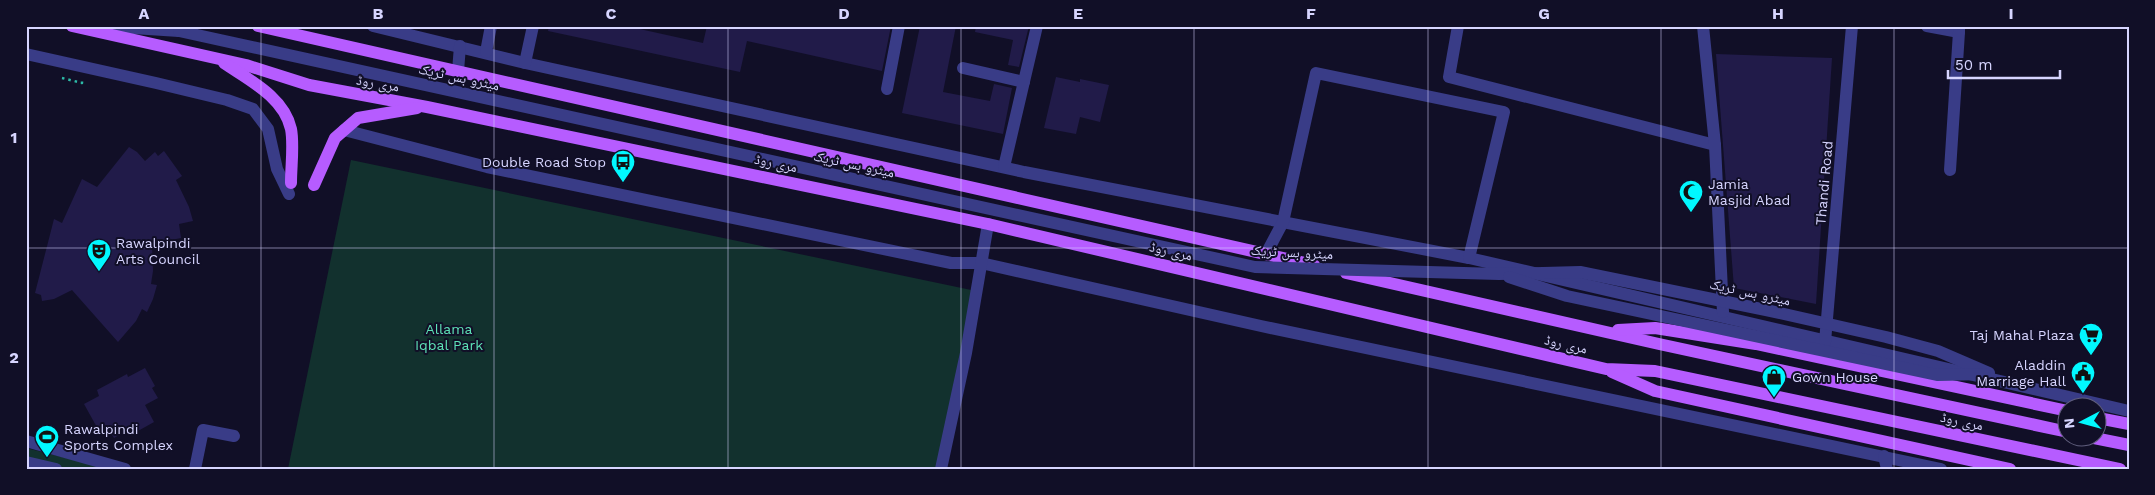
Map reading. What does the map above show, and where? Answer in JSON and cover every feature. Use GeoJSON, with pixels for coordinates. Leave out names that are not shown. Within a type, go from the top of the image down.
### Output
{"type":"FeatureCollection","features":[{"type":"Feature","properties":{"kind":"main road","name":"مری روڈ"},"geometry":{"type":"LineString","coordinates":[[72,26],[246,65],[309,85],[427,107],[988,224],[1606,369],[1656,371],[2120,469]]}},
{"type":"Feature","properties":{"kind":"main road","name":"مری روڈ"},"geometry":{"type":"LineString","coordinates":[[258,26],[1603,332],[2058,430]]}},
{"type":"Feature","properties":{"kind":"main road","name":"مری روڈ"},"geometry":{"type":"LineString","coordinates":[[217,58],[264,90],[285,111],[291,130],[290,188]]}},
{"type":"Feature","properties":{"kind":"main road"},"geometry":{"type":"LineString","coordinates":[[314,185],[334,138],[358,118],[427,107]]}},
{"type":"Feature","properties":{"kind":"main road"},"geometry":{"type":"LineString","coordinates":[[1603,332],[1655,328],[1756,344],[2058,409]]}},
{"type":"Feature","properties":{"kind":"main road"},"geometry":{"type":"LineString","coordinates":[[1606,369],[1655,391],[2010,469]]}},
{"type":"Feature","properties":{"kind":"main road"},"geometry":{"type":"LineString","coordinates":[[2108,420],[2129,424]]}},
{"type":"Feature","properties":{"kind":"main road"},"geometry":{"type":"LineString","coordinates":[[2108,441],[2129,445]]}},
{"type":"Feature","properties":{"kind":"street","name":"میٹرو بس ٹریک"},"geometry":{"type":"LineString","coordinates":[[102,26],[174,29],[1255,267],[1499,274],[1580,272],[1766,310],[1886,338],[1938,351],[1989,373],[2129,405]]}},
{"type":"Feature","properties":{"kind":"street"},"geometry":{"type":"LineString","coordinates":[[373,26],[397,29],[525,63],[1004,167],[1470,258],[1825,342],[2129,411]]}},
{"type":"Feature","properties":{"kind":"street"},"geometry":{"type":"LineString","coordinates":[[486,52],[491,26]]}},
{"type":"Feature","properties":{"kind":"street"},"geometry":{"type":"LineString","coordinates":[[525,63],[533,26]]}},
{"type":"Feature","properties":{"kind":"street"},"geometry":{"type":"LineString","coordinates":[[887,89],[900,26]]}},
{"type":"Feature","properties":{"kind":"street"},"geometry":{"type":"LineString","coordinates":[[1004,167],[1037,26]]}},
{"type":"Feature","properties":{"kind":"street"},"geometry":{"type":"LineString","coordinates":[[1458,26],[1449,77],[1715,145]]}},
{"type":"Feature","properties":{"kind":"street"},"geometry":{"type":"LineString","coordinates":[[1703,26],[1715,145],[1724,317]]}},
{"type":"Feature","properties":{"kind":"street","name":"Thandi Road"},"geometry":{"type":"LineString","coordinates":[[1825,342],[1852,26]]}},
{"type":"Feature","properties":{"kind":"street"},"geometry":{"type":"LineString","coordinates":[[1927,26],[1959,29],[1950,170]]}},
{"type":"Feature","properties":{"kind":"street"},"geometry":{"type":"LineString","coordinates":[[458,71],[460,46]]}},
{"type":"Feature","properties":{"kind":"street"},"geometry":{"type":"LineString","coordinates":[[26,54],[191,92],[253,109],[268,129],[277,169],[290,188]]}},
{"type":"Feature","properties":{"kind":"street"},"geometry":{"type":"LineString","coordinates":[[963,68],[1024,82]]}},
{"type":"Feature","properties":{"kind":"street"},"geometry":{"type":"LineString","coordinates":[[1266,254],[1283,222],[1316,73],[1504,112],[1470,258]]}},
{"type":"Feature","properties":{"kind":"street"},"geometry":{"type":"LineString","coordinates":[[344,130],[487,167],[951,263],[981,263],[1271,328],[1942,469]]}},
{"type":"Feature","properties":{"kind":"street"},"geometry":{"type":"LineString","coordinates":[[941,469],[966,353],[988,224]]}},
{"type":"Feature","properties":{"kind":"street","name":"میٹرو بس ٹریک"},"geometry":{"type":"LineString","coordinates":[[1499,274],[1567,296],[1937,375],[1989,373]]}},
{"type":"Feature","properties":{"kind":"street"},"geometry":{"type":"LineString","coordinates":[[195,469],[204,430],[234,436]]}},
{"type":"Feature","properties":{"kind":"street"},"geometry":{"type":"LineString","coordinates":[[26,441],[125,469]]}},
{"type":"Feature","properties":{"kind":"street"},"geometry":{"type":"LineString","coordinates":[[1884,456],[1887,469]]}},
{"type":"Feature","properties":{"kind":"street"},"geometry":{"type":"LineString","coordinates":[[26,462],[56,469]]}},
{"type":"Feature","properties":{"kind":"green space","name":"Allama Iqbal Park"},"geometry":{"type":"Polygon","coordinates":[[[351,160],[976,291],[939,469],[288,469],[351,160]]]}},
{"type":"Feature","properties":{"kind":"green space","name":"Rawalpindi Sports Complex"},"geometry":{"type":"Polygon","coordinates":[[[26,448],[110,469],[26,469],[26,448]]]}},
{"type":"Feature","properties":{"kind":"building"},"geometry":{"type":"Polygon","coordinates":[[[549,26],[626,26],[703,43],[707,26],[891,26],[882,71],[747,41],[740,72],[548,31],[549,26]]]}},
{"type":"Feature","properties":{"kind":"building"},"geometry":{"type":"Polygon","coordinates":[[[920,26],[956,26],[943,92],[990,101],[994,84],[1012,88],[1003,134],[902,113],[920,26]]]}},
{"type":"Feature","properties":{"kind":"building"},"geometry":{"type":"Polygon","coordinates":[[[976,26],[1029,26],[1019,67],[1008,65],[1013,40],[975,32],[976,26]]]}},
{"type":"Feature","properties":{"kind":"building"},"geometry":{"type":"Polygon","coordinates":[[[1716,54],[1832,58],[1816,304],[1734,288],[1716,54]]]}},
{"type":"Feature","properties":{"kind":"building"},"geometry":{"type":"Polygon","coordinates":[[[1056,77],[1080,82],[1080,79],[1109,85],[1100,122],[1080,117],[1076,134],[1044,128],[1056,77]]]}},
{"type":"Feature","properties":{"kind":"building"},"geometry":{"type":"Polygon","coordinates":[[[129,147],[137,152],[145,161],[155,152],[158,156],[164,151],[182,176],[176,180],[189,207],[193,221],[179,224],[181,238],[152,244],[153,271],[151,284],[157,285],[153,299],[147,312],[142,309],[136,321],[118,342],[72,290],[54,299],[42,301],[41,295],[35,293],[54,219],[62,223],[82,179],[97,187],[129,147]]]}},
{"type":"Feature","properties":{"kind":"building"},"geometry":{"type":"Polygon","coordinates":[[[145,368],[155,386],[152,388],[158,398],[145,405],[154,422],[138,431],[135,426],[114,438],[107,427],[99,431],[84,404],[99,396],[97,390],[127,374],[128,377],[145,368]]]}},
{"type":"Feature","properties":{"kind":"place","name":"Double Road Stop"},"geometry":{"type":"Point","coordinates":[623,183]}},
{"type":"Feature","properties":{"kind":"place","name":"Jamia Masjid Abad"},"geometry":{"type":"Point","coordinates":[1691,213]}},
{"type":"Feature","properties":{"kind":"place","name":"Rawalpindi Arts Council"},"geometry":{"type":"Point","coordinates":[99,272]}},
{"type":"Feature","properties":{"kind":"place","name":"Taj Mahal Plaza"},"geometry":{"type":"Point","coordinates":[2091,356]}},
{"type":"Feature","properties":{"kind":"place","name":"Aladdin Marriage Hall"},"geometry":{"type":"Point","coordinates":[2083,394]}},
{"type":"Feature","properties":{"kind":"place","name":"Gown House"},"geometry":{"type":"Point","coordinates":[1774,398]}},
{"type":"Feature","properties":{"kind":"place","name":"Rawalpindi Sports Complex"},"geometry":{"type":"Point","coordinates":[47,458]}}]}
